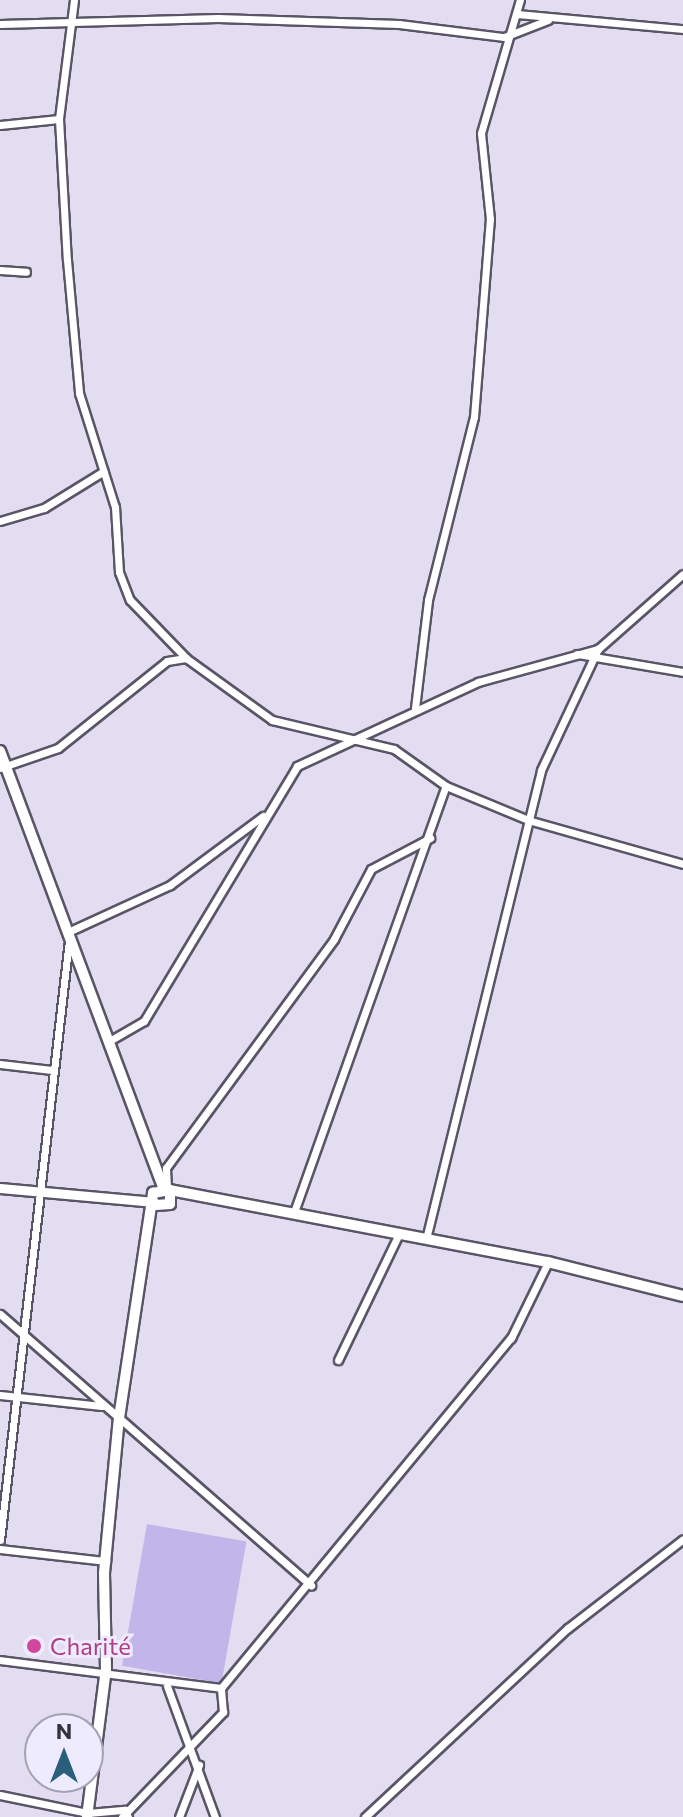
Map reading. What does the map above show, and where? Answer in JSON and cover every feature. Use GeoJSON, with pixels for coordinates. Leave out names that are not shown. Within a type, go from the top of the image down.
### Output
{"type":"FeatureCollection","features":[{"type":"Feature","properties":{"kind":"main road"},"geometry":{"type":"LineString","coordinates":[[0,751],[4,769],[70,931],[166,1188],[170,1204],[155,1203]]}},
{"type":"Feature","properties":{"kind":"main road"},"geometry":{"type":"LineString","coordinates":[[87,1815],[106,1669],[106,1561],[119,1418],[155,1203],[166,1188]]}},
{"type":"Feature","properties":{"kind":"main road"},"geometry":{"type":"LineString","coordinates":[[166,1188],[548,1262],[683,1296]]}},
{"type":"Feature","properties":{"kind":"street"},"geometry":{"type":"LineString","coordinates":[[74,0],[59,119],[79,393],[104,471],[130,600],[186,658],[272,720],[355,736],[394,749],[446,786],[528,820],[683,864]]}},
{"type":"Feature","properties":{"kind":"street"},"geometry":{"type":"LineString","coordinates":[[415,708],[428,600],[474,417],[490,219],[481,133],[504,37],[517,14],[520,0]]}},
{"type":"Feature","properties":{"kind":"street"},"geometry":{"type":"LineString","coordinates":[[517,14],[548,20],[683,29]]}},
{"type":"Feature","properties":{"kind":"street"},"geometry":{"type":"LineString","coordinates":[[0,24],[399,24],[504,37],[548,20]]}},
{"type":"Feature","properties":{"kind":"street"},"geometry":{"type":"LineString","coordinates":[[0,125],[59,119]]}},
{"type":"Feature","properties":{"kind":"street"},"geometry":{"type":"LineString","coordinates":[[0,270],[26,272]]}},
{"type":"Feature","properties":{"kind":"street"},"geometry":{"type":"LineString","coordinates":[[0,521],[44,508],[104,471]]}},
{"type":"Feature","properties":{"kind":"street"},"geometry":{"type":"LineString","coordinates":[[426,1239],[528,820],[560,720],[598,649],[683,574]]}},
{"type":"Feature","properties":{"kind":"street"},"geometry":{"type":"LineString","coordinates":[[111,1040],[144,1021],[263,816],[297,766],[415,708],[598,649]]}},
{"type":"Feature","properties":{"kind":"street"},"geometry":{"type":"LineString","coordinates":[[577,654],[589,661],[683,672]]}},
{"type":"Feature","properties":{"kind":"street"},"geometry":{"type":"LineString","coordinates":[[4,769],[58,748],[167,661],[186,658]]}},
{"type":"Feature","properties":{"kind":"street"},"geometry":{"type":"LineString","coordinates":[[294,1212],[374,976],[432,837],[446,786]]}},
{"type":"Feature","properties":{"kind":"street"},"geometry":{"type":"LineString","coordinates":[[0,1540],[28,1336],[38,1191],[70,931],[170,885],[263,816]]}},
{"type":"Feature","properties":{"kind":"street"},"geometry":{"type":"LineString","coordinates":[[166,1188],[166,1168],[334,939],[371,869],[432,837]]}},
{"type":"Feature","properties":{"kind":"street"},"geometry":{"type":"LineString","coordinates":[[0,1064],[52,1070]]}},
{"type":"Feature","properties":{"kind":"street"},"geometry":{"type":"LineString","coordinates":[[0,1188],[155,1203]]}},
{"type":"Feature","properties":{"kind":"street"},"geometry":{"type":"LineString","coordinates":[[338,1360],[399,1234]]}},
{"type":"Feature","properties":{"kind":"street"},"geometry":{"type":"LineString","coordinates":[[0,1795],[87,1815],[125,1815],[194,1747],[223,1712],[221,1688],[311,1585],[511,1338],[548,1262]]}},
{"type":"Feature","properties":{"kind":"street"},"geometry":{"type":"LineString","coordinates":[[0,1314],[311,1585]]}},
{"type":"Feature","properties":{"kind":"street"},"geometry":{"type":"LineString","coordinates":[[0,1395],[102,1406]]}},
{"type":"Feature","properties":{"kind":"street"},"geometry":{"type":"LineString","coordinates":[[365,1817],[568,1628],[683,1539]]}},
{"type":"Feature","properties":{"kind":"street"},"geometry":{"type":"LineString","coordinates":[[0,1549],[106,1561]]}},
{"type":"Feature","properties":{"kind":"street"},"geometry":{"type":"LineString","coordinates":[[0,1660],[106,1669],[167,1686],[221,1688]]}},
{"type":"Feature","properties":{"kind":"street"},"geometry":{"type":"LineString","coordinates":[[167,1686],[194,1747],[215,1817]]}},
{"type":"Feature","properties":{"kind":"street"},"geometry":{"type":"LineString","coordinates":[[179,1817],[199,1765]]}},
{"type":"Feature","properties":{"kind":"shaded area"},"geometry":{"type":"Polygon","coordinates":[[[147,1524],[246,1542],[221,1683],[122,1666],[147,1524]]]}},
{"type":"Feature","properties":{"kind":"place","name":"Charité"},"geometry":{"type":"Point","coordinates":[34,1646]}}]}
